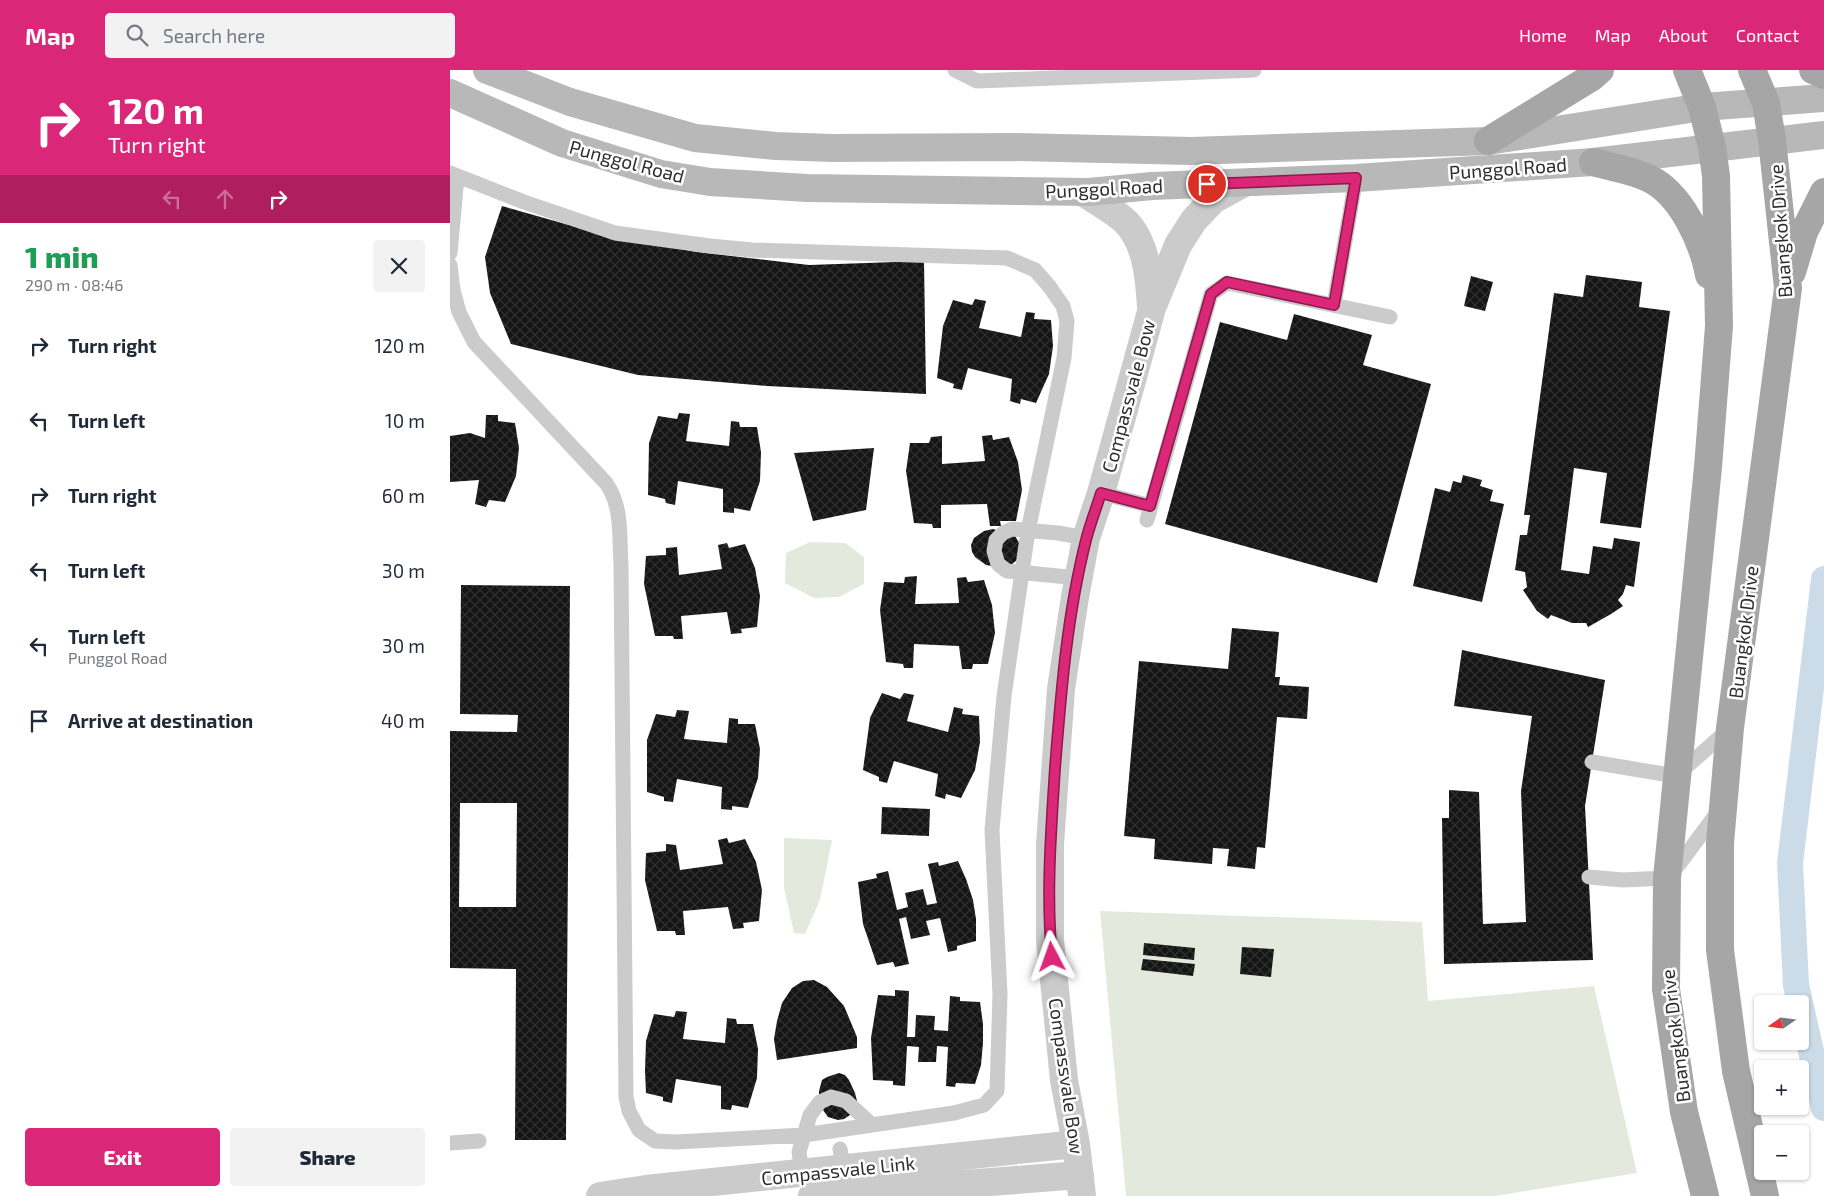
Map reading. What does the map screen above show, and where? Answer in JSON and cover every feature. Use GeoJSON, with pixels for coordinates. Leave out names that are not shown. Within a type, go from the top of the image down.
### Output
{"type":"FeatureCollection","features":[{"type":"Feature","properties":{"kind":"main road","name":"Punggol Road"},"geometry":{"type":"LineString","coordinates":[[487,70],[570,102],[696,138],[776,146],[832,148],[1012,147],[1192,151],[1488,141],[1702,107],[1824,98]]}},
{"type":"Feature","properties":{"kind":"main road"},"geometry":{"type":"LineString","coordinates":[[1488,141],[1592,77],[1600,70]]}},
{"type":"Feature","properties":{"kind":"main road","name":"Buangkok Drive"},"geometry":{"type":"LineString","coordinates":[[1687,70],[1702,107],[1712,147],[1716,176],[1719,326],[1708,467],[1667,878],[1666,989],[1684,1112],[1705,1196]]}},
{"type":"Feature","properties":{"kind":"main road","name":"Buangkok Drive"},"geometry":{"type":"LineString","coordinates":[[1752,70],[1766,102],[1788,288],[1730,728],[1720,843],[1720,950],[1736,1071],[1765,1196]]}},
{"type":"Feature","properties":{"kind":"main road"},"geometry":{"type":"LineString","coordinates":[[1813,70],[1824,76]]}},
{"type":"Feature","properties":{"kind":"main road","name":"Punggol Road"},"geometry":{"type":"LineString","coordinates":[[450,93],[562,143],[661,174],[700,181],[807,188],[1083,192],[1152,186],[1356,178],[1593,162],[1824,135]]}},
{"type":"Feature","properties":{"kind":"main road"},"geometry":{"type":"LineString","coordinates":[[1593,162],[1649,178],[1672,195],[1692,223],[1709,271],[1719,326]]}},
{"type":"Feature","properties":{"kind":"main road"},"geometry":{"type":"LineString","coordinates":[[1788,288],[1804,232],[1824,192]]}},
{"type":"Feature","properties":{"kind":"street","name":"Compassvale Bow"},"geometry":{"type":"LineString","coordinates":[[1081,1186],[1076,1144],[1064,1080],[1050,940],[1050,844],[1061,690],[1078,578],[1086,538],[1101,493],[1152,308],[1178,246],[1194,220],[1212,200],[1244,182]]}},
{"type":"Feature","properties":{"kind":"street","name":"Compassvale Bow"},"geometry":{"type":"LineString","coordinates":[[1083,192],[1126,222],[1137,238],[1149,278],[1152,308]]}},
{"type":"Feature","properties":{"kind":"street","name":"Compassvale Link"},"geometry":{"type":"LineString","coordinates":[[600,1196],[646,1189],[806,1188],[843,1171],[1076,1144]]}},
{"type":"Feature","properties":{"kind":"street","name":"Compassvale Link"},"geometry":{"type":"LineString","coordinates":[[843,1171],[1081,1186]]}},
{"type":"Feature","properties":{"kind":"lane"},"geometry":{"type":"LineString","coordinates":[[955,70],[977,81],[1254,70]]}},
{"type":"Feature","properties":{"kind":"lane"},"geometry":{"type":"LineString","coordinates":[[450,254],[454,175],[615,233],[752,250],[1007,258],[1035,270],[1063,306],[1067,321],[1064,358],[1028,531],[1004,696],[992,830],[1000,994],[997,1091],[984,1105],[954,1113],[804,1135],[676,1142],[655,1141],[639,1130],[629,1111],[626,1097],[618,509],[613,492],[606,483],[474,342],[459,312],[453,290],[450,265]]}},
{"type":"Feature","properties":{"kind":"lane"},"geometry":{"type":"LineString","coordinates":[[1334,305],[1356,178]]}},
{"type":"Feature","properties":{"kind":"lane"},"geometry":{"type":"LineString","coordinates":[[1101,493],[1149,513],[1211,294],[1227,282],[1390,317]]}},
{"type":"Feature","properties":{"kind":"lane"},"geometry":{"type":"LineString","coordinates":[[1078,578],[1022,574],[1007,571],[998,564],[994,551],[996,540],[1012,529],[1058,533],[1086,538]]}},
{"type":"Feature","properties":{"kind":"lane"},"geometry":{"type":"LineString","coordinates":[[1592,762],[1676,776],[1730,728]]}},
{"type":"Feature","properties":{"kind":"lane"},"geometry":{"type":"LineString","coordinates":[[1589,877],[1623,880],[1667,878],[1724,804]]}},
{"type":"Feature","properties":{"kind":"lane"},"geometry":{"type":"LineString","coordinates":[[806,1188],[799,1152],[810,1115],[820,1102],[831,1097],[846,1101],[872,1125]]}},
{"type":"Feature","properties":{"kind":"lane"},"geometry":{"type":"LineString","coordinates":[[450,1143],[479,1141]]}},
{"type":"Feature","properties":{"kind":"shaded area"},"geometry":{"type":"Polygon","coordinates":[[[810,542],[845,543],[864,557],[864,584],[839,597],[814,598],[785,583],[786,553],[810,542]]]}},
{"type":"Feature","properties":{"kind":"shaded area"},"geometry":{"type":"Polygon","coordinates":[[[784,838],[832,840],[820,900],[805,934],[794,933],[784,888],[784,838]]]}},
{"type":"Feature","properties":{"kind":"shaded area"},"geometry":{"type":"Polygon","coordinates":[[[1100,911],[1422,922],[1428,1001],[1594,986],[1637,1173],[1495,1196],[1126,1196],[1100,911]]]}},
{"type":"Feature","properties":{"kind":"building"},"geometry":{"type":"Polygon","coordinates":[[[502,206],[597,233],[697,252],[809,265],[924,261],[926,394],[767,386],[638,375],[511,344],[490,293],[485,257],[502,206]]]}},
{"type":"Feature","properties":{"kind":"building"},"geometry":{"type":"Polygon","coordinates":[[[1586,275],[1642,282],[1639,307],[1670,311],[1641,528],[1600,523],[1607,473],[1574,468],[1561,570],[1589,574],[1593,546],[1612,549],[1614,538],[1640,542],[1634,587],[1626,585],[1623,594],[1618,600],[1623,606],[1588,627],[1586,623],[1572,623],[1551,615],[1548,619],[1537,611],[1523,590],[1527,587],[1525,572],[1515,570],[1520,535],[1527,535],[1530,515],[1524,515],[1554,293],[1583,297],[1586,275]]]}},
{"type":"Feature","properties":{"kind":"building"},"geometry":{"type":"Polygon","coordinates":[[[1471,276],[1493,282],[1485,311],[1464,306],[1471,276]]]}},
{"type":"Feature","properties":{"kind":"building"},"geometry":{"type":"Polygon","coordinates":[[[975,299],[986,301],[979,328],[1021,337],[1026,312],[1035,313],[1034,319],[1051,320],[1053,346],[1049,374],[1036,403],[1021,399],[1020,404],[1010,401],[1012,379],[968,368],[962,390],[953,388],[954,384],[937,378],[943,326],[953,300],[972,305],[975,299]]]}},
{"type":"Feature","properties":{"kind":"building"},"geometry":{"type":"Polygon","coordinates":[[[1294,314],[1372,335],[1363,365],[1431,384],[1377,583],[1165,524],[1220,322],[1287,340],[1294,314]]]}},
{"type":"Feature","properties":{"kind":"building"},"geometry":{"type":"Polygon","coordinates":[[[679,413],[690,414],[686,441],[729,446],[731,421],[739,422],[740,427],[757,427],[761,452],[760,481],[750,511],[734,508],[734,513],[723,512],[723,489],[678,481],[675,505],[666,503],[665,499],[648,495],[649,443],[658,416],[677,419],[679,413]]]}},
{"type":"Feature","properties":{"kind":"building"},"geometry":{"type":"Polygon","coordinates":[[[486,415],[498,415],[498,421],[515,423],[519,448],[516,476],[505,502],[489,500],[486,507],[475,504],[479,480],[450,482],[450,436],[470,433],[485,438],[486,415]]]}},
{"type":"Feature","properties":{"kind":"building"},"geometry":{"type":"Polygon","coordinates":[[[992,435],[993,440],[1009,437],[1018,462],[1022,490],[1016,521],[1000,521],[1001,526],[990,526],[987,504],[941,505],[941,528],[933,528],[932,524],[914,523],[906,471],[910,443],[929,443],[931,437],[942,436],[942,464],[985,461],[982,436],[992,435]]]}},
{"type":"Feature","properties":{"kind":"building"},"geometry":{"type":"Polygon","coordinates":[[[874,448],[866,510],[813,521],[794,453],[874,448]]]}},
{"type":"Feature","properties":{"kind":"building"},"geometry":{"type":"Polygon","coordinates":[[[1463,475],[1482,480],[1480,486],[1493,490],[1490,501],[1504,504],[1482,602],[1413,586],[1435,488],[1450,492],[1453,481],[1461,483],[1463,475]]]}},
{"type":"Feature","properties":{"kind":"building"},"geometry":{"type":"Polygon","coordinates":[[[993,529],[1015,536],[1021,546],[1019,558],[1010,566],[986,565],[975,557],[972,552],[971,545],[974,538],[984,531],[993,529]]]}},
{"type":"Feature","properties":{"kind":"building"},"geometry":{"type":"Polygon","coordinates":[[[727,543],[729,548],[745,544],[755,568],[760,596],[757,627],[741,629],[742,633],[731,634],[727,612],[681,616],[683,639],[674,639],[673,636],[655,636],[644,584],[646,556],[666,555],[666,548],[677,547],[679,575],[722,569],[718,545],[727,543]]]}},
{"type":"Feature","properties":{"kind":"building"},"geometry":{"type":"Polygon","coordinates":[[[917,576],[915,604],[959,603],[957,578],[966,577],[968,582],[984,580],[992,605],[995,633],[988,664],[973,664],[972,669],[962,669],[959,646],[914,644],[913,668],[904,668],[903,664],[886,662],[880,610],[884,582],[904,583],[905,577],[917,576]]]}},
{"type":"Feature","properties":{"kind":"building"},"geometry":{"type":"Polygon","coordinates":[[[461,585],[570,586],[566,1140],[515,1140],[516,969],[450,968],[450,731],[517,732],[518,715],[460,714],[461,585]],[[460,803],[459,907],[516,907],[517,803],[460,803]]]}},
{"type":"Feature","properties":{"kind":"building"},"geometry":{"type":"Polygon","coordinates":[[[1232,628],[1279,632],[1275,677],[1280,677],[1279,685],[1309,687],[1307,719],[1277,717],[1265,848],[1257,847],[1255,869],[1227,866],[1229,849],[1213,848],[1212,864],[1154,859],[1155,839],[1124,836],[1139,661],[1228,669],[1232,628]]]}},
{"type":"Feature","properties":{"kind":"building"},"geometry":{"type":"Polygon","coordinates":[[[1462,650],[1605,680],[1585,806],[1593,960],[1444,964],[1442,818],[1449,818],[1449,790],[1479,792],[1483,924],[1526,922],[1521,791],[1532,716],[1454,706],[1462,650]]]}},
{"type":"Feature","properties":{"kind":"building"},"geometry":{"type":"Polygon","coordinates":[[[882,693],[900,699],[904,693],[914,695],[907,721],[948,732],[954,707],[963,709],[962,714],[979,716],[980,742],[975,770],[961,798],[946,794],[945,799],[935,796],[938,774],[894,761],[887,783],[879,781],[879,777],[863,770],[870,718],[882,693]]]}},
{"type":"Feature","properties":{"kind":"building"},"geometry":{"type":"Polygon","coordinates":[[[677,710],[689,711],[684,739],[727,743],[729,718],[738,719],[738,724],[755,724],[760,749],[758,778],[748,808],[732,806],[732,810],[721,809],[722,787],[677,779],[673,802],[664,801],[664,797],[647,792],[647,740],[656,714],[675,717],[677,710]]]}},
{"type":"Feature","properties":{"kind":"building"},"geometry":{"type":"Polygon","coordinates":[[[882,807],[930,809],[929,836],[881,834],[882,807]]]}},
{"type":"Feature","properties":{"kind":"building"},"geometry":{"type":"Polygon","coordinates":[[[727,838],[729,843],[745,839],[756,862],[762,890],[759,921],[743,923],[744,928],[733,929],[728,907],[683,911],[685,935],[676,935],[675,931],[657,931],[645,880],[646,853],[666,851],[666,844],[676,845],[680,870],[723,864],[718,840],[727,838]]]}},
{"type":"Feature","properties":{"kind":"building"},"geometry":{"type":"Polygon","coordinates":[[[958,861],[973,900],[976,919],[976,941],[957,946],[957,950],[948,952],[940,918],[926,921],[930,935],[911,939],[906,917],[899,919],[909,964],[895,967],[893,962],[877,965],[863,924],[858,882],[877,878],[876,874],[888,871],[897,910],[908,907],[905,893],[923,889],[927,905],[937,903],[928,864],[938,862],[939,866],[958,861]]]}},
{"type":"Feature","properties":{"kind":"building"},"geometry":{"type":"Polygon","coordinates":[[[1144,943],[1195,948],[1194,960],[1143,955],[1144,943]]]}},
{"type":"Feature","properties":{"kind":"building"},"geometry":{"type":"Polygon","coordinates":[[[1242,947],[1274,949],[1271,977],[1240,974],[1242,947]]]}},
{"type":"Feature","properties":{"kind":"building"},"geometry":{"type":"Polygon","coordinates":[[[1143,959],[1195,964],[1193,976],[1141,970],[1143,959]]]}},
{"type":"Feature","properties":{"kind":"building"},"geometry":{"type":"Polygon","coordinates":[[[814,980],[827,987],[844,1006],[857,1037],[857,1048],[777,1060],[774,1039],[782,1003],[792,988],[803,981],[814,980]]]}},
{"type":"Feature","properties":{"kind":"building"},"geometry":{"type":"Polygon","coordinates":[[[895,990],[909,991],[907,1037],[915,1037],[916,1015],[935,1016],[934,1030],[948,1031],[950,996],[960,997],[960,1001],[980,1002],[983,1043],[981,1065],[975,1084],[956,1083],[955,1087],[946,1086],[948,1047],[937,1046],[936,1062],[918,1062],[919,1047],[907,1046],[905,1086],[893,1085],[893,1081],[873,1080],[871,1038],[878,995],[895,996],[895,990]]]}},
{"type":"Feature","properties":{"kind":"building"},"geometry":{"type":"Polygon","coordinates":[[[676,1011],[687,1012],[683,1039],[725,1043],[727,1018],[736,1019],[737,1024],[753,1024],[758,1049],[757,1078],[748,1108],[732,1105],[731,1110],[721,1109],[721,1086],[676,1079],[672,1103],[663,1101],[663,1097],[646,1093],[646,1041],[654,1014],[674,1017],[676,1011]]]}},
{"type":"Feature","properties":{"kind":"building"},"geometry":{"type":"Polygon","coordinates":[[[839,1073],[845,1075],[849,1080],[857,1101],[853,1113],[844,1119],[838,1120],[828,1117],[823,1110],[819,1091],[822,1080],[839,1073]]]}},
{"type":"Feature","properties":{"kind":"waterway"},"geometry":{"type":"LineString","coordinates":[[1824,579],[1790,863],[1796,985],[1824,1108]]}},
{"type":"Feature","properties":{"kind":"route"},"geometry":{"type":"LineString","coordinates":[[1052,957],[1050,940],[1050,844],[1061,690],[1074,596],[1086,538],[1101,493],[1150,506],[1211,294],[1227,282],[1334,305],[1356,178],[1207,184]]}}]}
